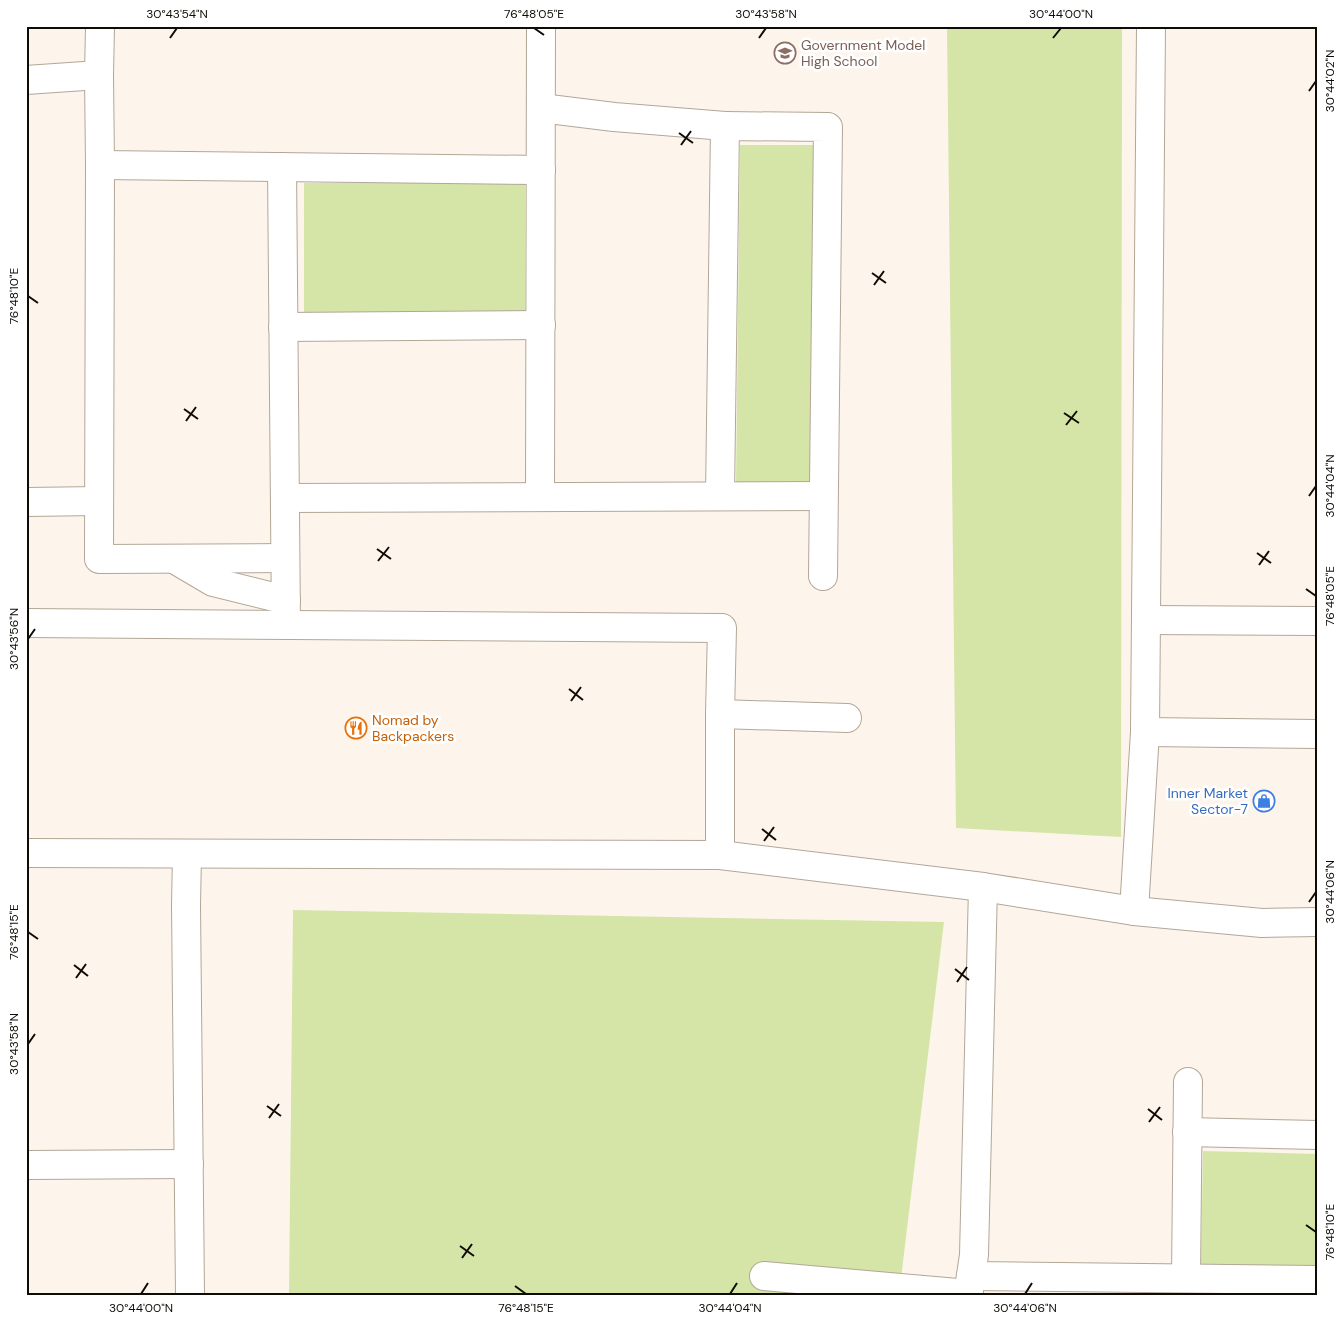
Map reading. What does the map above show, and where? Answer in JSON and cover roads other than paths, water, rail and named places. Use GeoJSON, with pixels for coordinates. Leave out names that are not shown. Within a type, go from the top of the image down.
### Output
{"type":"FeatureCollection","features":[{"type":"Feature","properties":{"kind":"street"},"geometry":{"type":"LineString","coordinates":[[100,26],[98,75],[100,165],[99,559],[285,558]]}},
{"type":"Feature","properties":{"kind":"street"},"geometry":{"type":"LineString","coordinates":[[540,497],[541,26]]}},
{"type":"Feature","properties":{"kind":"street"},"geometry":{"type":"LineString","coordinates":[[1134,911],[1146,732],[1151,26]]}},
{"type":"Feature","properties":{"kind":"street"},"geometry":{"type":"LineString","coordinates":[[26,80],[98,75]]}},
{"type":"Feature","properties":{"kind":"street"},"geometry":{"type":"LineString","coordinates":[[541,108],[614,118],[725,126],[828,127],[822,576]]}},
{"type":"Feature","properties":{"kind":"street"},"geometry":{"type":"LineString","coordinates":[[720,496],[725,126]]}},
{"type":"Feature","properties":{"kind":"street"},"geometry":{"type":"LineString","coordinates":[[100,165],[541,170]]}},
{"type":"Feature","properties":{"kind":"street"},"geometry":{"type":"LineString","coordinates":[[282,167],[286,612]]}},
{"type":"Feature","properties":{"kind":"street"},"geometry":{"type":"LineString","coordinates":[[283,327],[541,325]]}},
{"type":"Feature","properties":{"kind":"street"},"geometry":{"type":"LineString","coordinates":[[285,498],[823,496]]}},
{"type":"Feature","properties":{"kind":"street"},"geometry":{"type":"LineString","coordinates":[[26,502],[99,501]]}},
{"type":"Feature","properties":{"kind":"street"},"geometry":{"type":"LineString","coordinates":[[174,559],[213,582],[286,612]]}},
{"type":"Feature","properties":{"kind":"street"},"geometry":{"type":"LineString","coordinates":[[26,623],[286,612],[722,628],[720,855]]}},
{"type":"Feature","properties":{"kind":"street"},"geometry":{"type":"LineString","coordinates":[[1146,620],[1318,621]]}},
{"type":"Feature","properties":{"kind":"street"},"geometry":{"type":"LineString","coordinates":[[720,714],[847,718]]}},
{"type":"Feature","properties":{"kind":"street"},"geometry":{"type":"LineString","coordinates":[[1146,732],[1318,734]]}},
{"type":"Feature","properties":{"kind":"street"},"geometry":{"type":"LineString","coordinates":[[26,854],[720,855],[983,886],[1134,911],[1262,924],[1318,922]]}},
{"type":"Feature","properties":{"kind":"street"},"geometry":{"type":"LineString","coordinates":[[187,854],[190,1295]]}},
{"type":"Feature","properties":{"kind":"street"},"geometry":{"type":"LineString","coordinates":[[969,1288],[974,1255],[983,886]]}},
{"type":"Feature","properties":{"kind":"street"},"geometry":{"type":"LineString","coordinates":[[1186,1278],[1188,1082]]}},
{"type":"Feature","properties":{"kind":"street"},"geometry":{"type":"LineString","coordinates":[[1187,1132],[1318,1135]]}},
{"type":"Feature","properties":{"kind":"street"},"geometry":{"type":"LineString","coordinates":[[26,1165],[189,1164]]}},
{"type":"Feature","properties":{"kind":"street"},"geometry":{"type":"LineString","coordinates":[[764,1276],[969,1288],[1186,1278],[1318,1280]]}},
{"type":"Feature","properties":{"kind":"place","name":"Government Model High School"},"geometry":{"type":"Point","coordinates":[785,53]}},
{"type":"Feature","properties":{"kind":"place","name":"Nomad by Backpackers"},"geometry":{"type":"Point","coordinates":[356,728]}},
{"type":"Feature","properties":{"kind":"place","name":"Inner Market Sector-7"},"geometry":{"type":"Point","coordinates":[1264,801]}}]}
